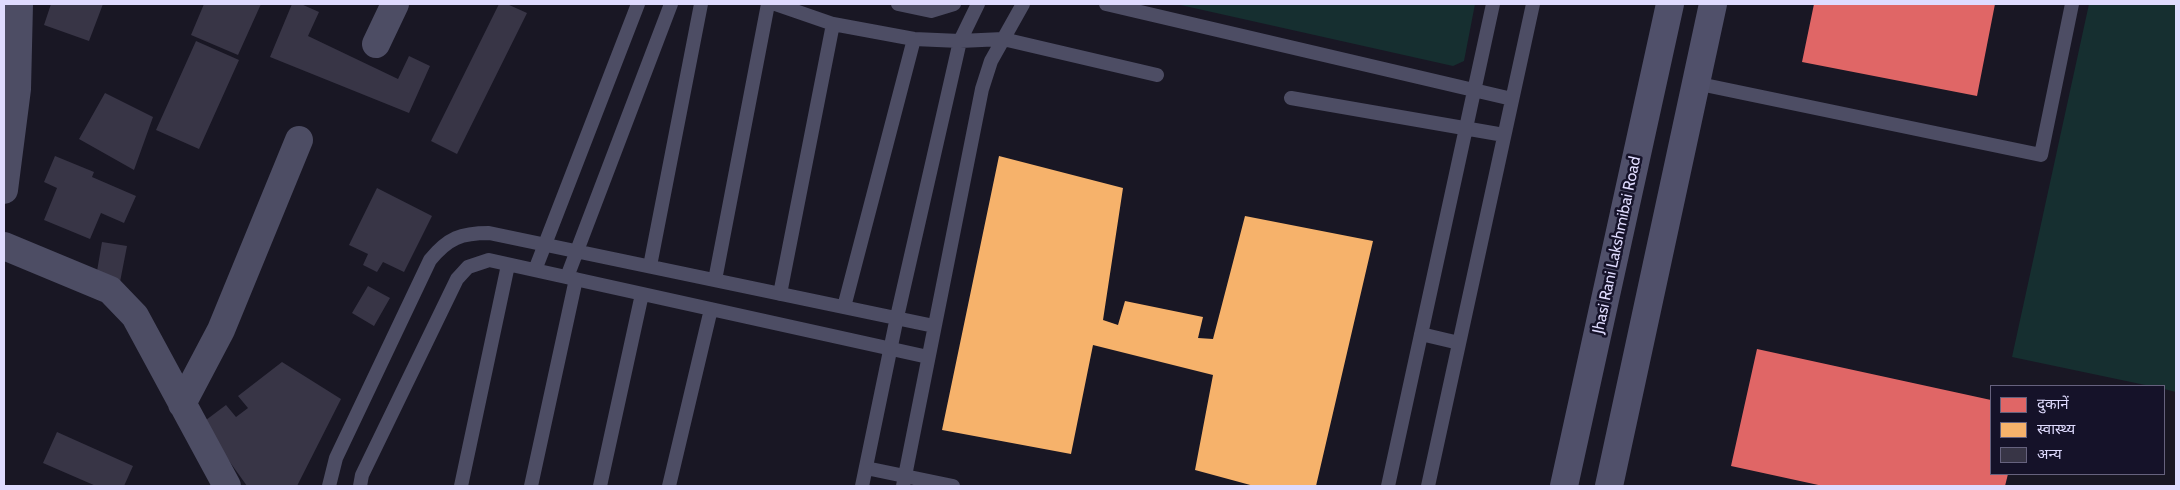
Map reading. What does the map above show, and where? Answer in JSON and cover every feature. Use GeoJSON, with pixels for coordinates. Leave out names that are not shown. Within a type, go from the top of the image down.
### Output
{"type":"FeatureCollection","features":[{"type":"Feature","properties":{"kind":"main road","name":"Jhasi Rani Lakshmibai Road"},"geometry":{"type":"LineString","coordinates":[[1564,486],[1670,4]]}},
{"type":"Feature","properties":{"kind":"main road"},"geometry":{"type":"LineString","coordinates":[[1609,486],[1713,4]]}},
{"type":"Feature","properties":{"kind":"street"},"geometry":{"type":"LineString","coordinates":[[5,180],[17,89],[19,4]]}},
{"type":"Feature","properties":{"kind":"street"},"geometry":{"type":"LineString","coordinates":[[376,44],[395,4]]}},
{"type":"Feature","properties":{"kind":"street"},"geometry":{"type":"LineString","coordinates":[[182,404],[221,330],[299,140]]}},
{"type":"Feature","properties":{"kind":"street"},"geometry":{"type":"LineString","coordinates":[[4,246],[110,290],[135,316],[227,486]]}},
{"type":"Feature","properties":{"kind":"lane"},"geometry":{"type":"LineString","coordinates":[[535,270],[638,4]]}},
{"type":"Feature","properties":{"kind":"lane"},"geometry":{"type":"LineString","coordinates":[[531,486],[577,252],[671,4]]}},
{"type":"Feature","properties":{"kind":"lane"},"geometry":{"type":"LineString","coordinates":[[650,266],[701,4]]}},
{"type":"Feature","properties":{"kind":"lane"},"geometry":{"type":"LineString","coordinates":[[714,280],[768,4]]}},
{"type":"Feature","properties":{"kind":"lane"},"geometry":{"type":"LineString","coordinates":[[775,4],[833,24],[914,39],[960,41],[1003,39],[1157,75]]}},
{"type":"Feature","properties":{"kind":"lane"},"geometry":{"type":"LineString","coordinates":[[898,4],[931,11],[954,4]]}},
{"type":"Feature","properties":{"kind":"lane"},"geometry":{"type":"LineString","coordinates":[[862,486],[897,317],[960,41],[978,4]]}},
{"type":"Feature","properties":{"kind":"lane"},"geometry":{"type":"LineString","coordinates":[[904,481],[982,89],[991,61],[1023,4]]}},
{"type":"Feature","properties":{"kind":"lane"},"geometry":{"type":"LineString","coordinates":[[1106,4],[1512,98]]}},
{"type":"Feature","properties":{"kind":"lane"},"geometry":{"type":"LineString","coordinates":[[1388,486],[1493,4]]}},
{"type":"Feature","properties":{"kind":"lane"},"geometry":{"type":"LineString","coordinates":[[1428,486],[1533,4]]}},
{"type":"Feature","properties":{"kind":"lane"},"geometry":{"type":"LineString","coordinates":[[1696,83],[2041,155],[2072,4]]}},
{"type":"Feature","properties":{"kind":"lane"},"geometry":{"type":"LineString","coordinates":[[780,294],[833,24]]}},
{"type":"Feature","properties":{"kind":"lane"},"geometry":{"type":"LineString","coordinates":[[844,307],[914,39]]}},
{"type":"Feature","properties":{"kind":"lane"},"geometry":{"type":"LineString","coordinates":[[1291,98],[1504,135]]}},
{"type":"Feature","properties":{"kind":"lane"},"geometry":{"type":"LineString","coordinates":[[329,486],[336,458],[430,260],[442,245],[466,233],[489,233],[934,326]]}},
{"type":"Feature","properties":{"kind":"lane"},"geometry":{"type":"LineString","coordinates":[[360,486],[362,475],[457,278],[468,267],[489,260],[928,357]]}},
{"type":"Feature","properties":{"kind":"lane"},"geometry":{"type":"LineString","coordinates":[[460,486],[508,264]]}},
{"type":"Feature","properties":{"kind":"lane"},"geometry":{"type":"LineString","coordinates":[[600,486],[642,294]]}},
{"type":"Feature","properties":{"kind":"lane"},"geometry":{"type":"LineString","coordinates":[[669,486],[711,309]]}},
{"type":"Feature","properties":{"kind":"lane"},"geometry":{"type":"LineString","coordinates":[[1422,334],[1459,342]]}},
{"type":"Feature","properties":{"kind":"lane"},"geometry":{"type":"LineString","coordinates":[[866,468],[904,481],[953,486]]}},
{"type":"Feature","properties":{"kind":"green space"},"geometry":{"type":"Polygon","coordinates":[[[1176,4],[1475,4],[1464,61],[1453,66],[1176,4]]]}},
{"type":"Feature","properties":{"kind":"green space"},"geometry":{"type":"Polygon","coordinates":[[[2089,4],[2176,4],[2176,392],[2165,389],[2165,385],[2145,385],[2012,357],[2089,4]]]}},
{"type":"Feature","properties":{"kind":"building: दुकानें"},"geometry":{"type":"Polygon","coordinates":[[[1814,4],[1995,4],[1977,96],[1802,62],[1814,4]]]}},
{"type":"Feature","properties":{"kind":"building: दुकानें"},"geometry":{"type":"Polygon","coordinates":[[[1757,349],[1990,400],[1990,475],[2008,475],[2005,486],[1823,486],[1731,466],[1757,349]]]}},
{"type":"Feature","properties":{"kind":"building: स्वास्थ्य"},"geometry":{"type":"Polygon","coordinates":[[[999,156],[1123,188],[1103,320],[1118,325],[1125,301],[1203,317],[1198,338],[1213,339],[1245,216],[1373,241],[1316,486],[1254,486],[1195,470],[1213,375],[1093,345],[1071,454],[942,430],[999,156]]]}},
{"type":"Feature","properties":{"kind":"building: अन्य"},"geometry":{"type":"Polygon","coordinates":[[[51,4],[103,4],[89,41],[44,25],[51,4]]]}},
{"type":"Feature","properties":{"kind":"building: अन्य"},"geometry":{"type":"Polygon","coordinates":[[[204,4],[261,4],[238,55],[191,35],[204,4]]]}},
{"type":"Feature","properties":{"kind":"building: अन्य"},"geometry":{"type":"Polygon","coordinates":[[[292,4],[301,4],[319,12],[308,36],[398,79],[409,56],[430,66],[409,113],[270,57],[292,4]]]}},
{"type":"Feature","properties":{"kind":"building: अन्य"},"geometry":{"type":"Polygon","coordinates":[[[499,4],[507,4],[527,13],[457,154],[431,141],[499,4]]]}},
{"type":"Feature","properties":{"kind":"building: अन्य"},"geometry":{"type":"Polygon","coordinates":[[[196,41],[239,60],[199,149],[156,130],[196,41]]]}},
{"type":"Feature","properties":{"kind":"building: अन्य"},"geometry":{"type":"Polygon","coordinates":[[[105,93],[153,117],[134,170],[79,139],[105,93]]]}},
{"type":"Feature","properties":{"kind":"building: अन्य"},"geometry":{"type":"Polygon","coordinates":[[[55,156],[94,172],[92,177],[136,196],[124,223],[101,213],[90,239],[44,220],[57,188],[44,182],[55,156]]]}},
{"type":"Feature","properties":{"kind":"building: अन्य"},"geometry":{"type":"Polygon","coordinates":[[[377,188],[432,216],[404,272],[383,262],[377,272],[363,265],[368,254],[349,245],[377,188]]]}},
{"type":"Feature","properties":{"kind":"building: अन्य"},"geometry":{"type":"Polygon","coordinates":[[[102,242],[127,246],[120,282],[96,277],[102,242]]]}},
{"type":"Feature","properties":{"kind":"building: अन्य"},"geometry":{"type":"Polygon","coordinates":[[[368,286],[390,298],[374,326],[352,313],[368,286]]]}},
{"type":"Feature","properties":{"kind":"building: अन्य"},"geometry":{"type":"Polygon","coordinates":[[[282,362],[341,399],[297,486],[247,486],[202,423],[226,405],[236,417],[248,408],[238,396],[282,362]]]}},
{"type":"Feature","properties":{"kind":"building: अन्य"},"geometry":{"type":"Polygon","coordinates":[[[57,432],[133,466],[124,486],[96,486],[43,463],[57,432]]]}}]}
